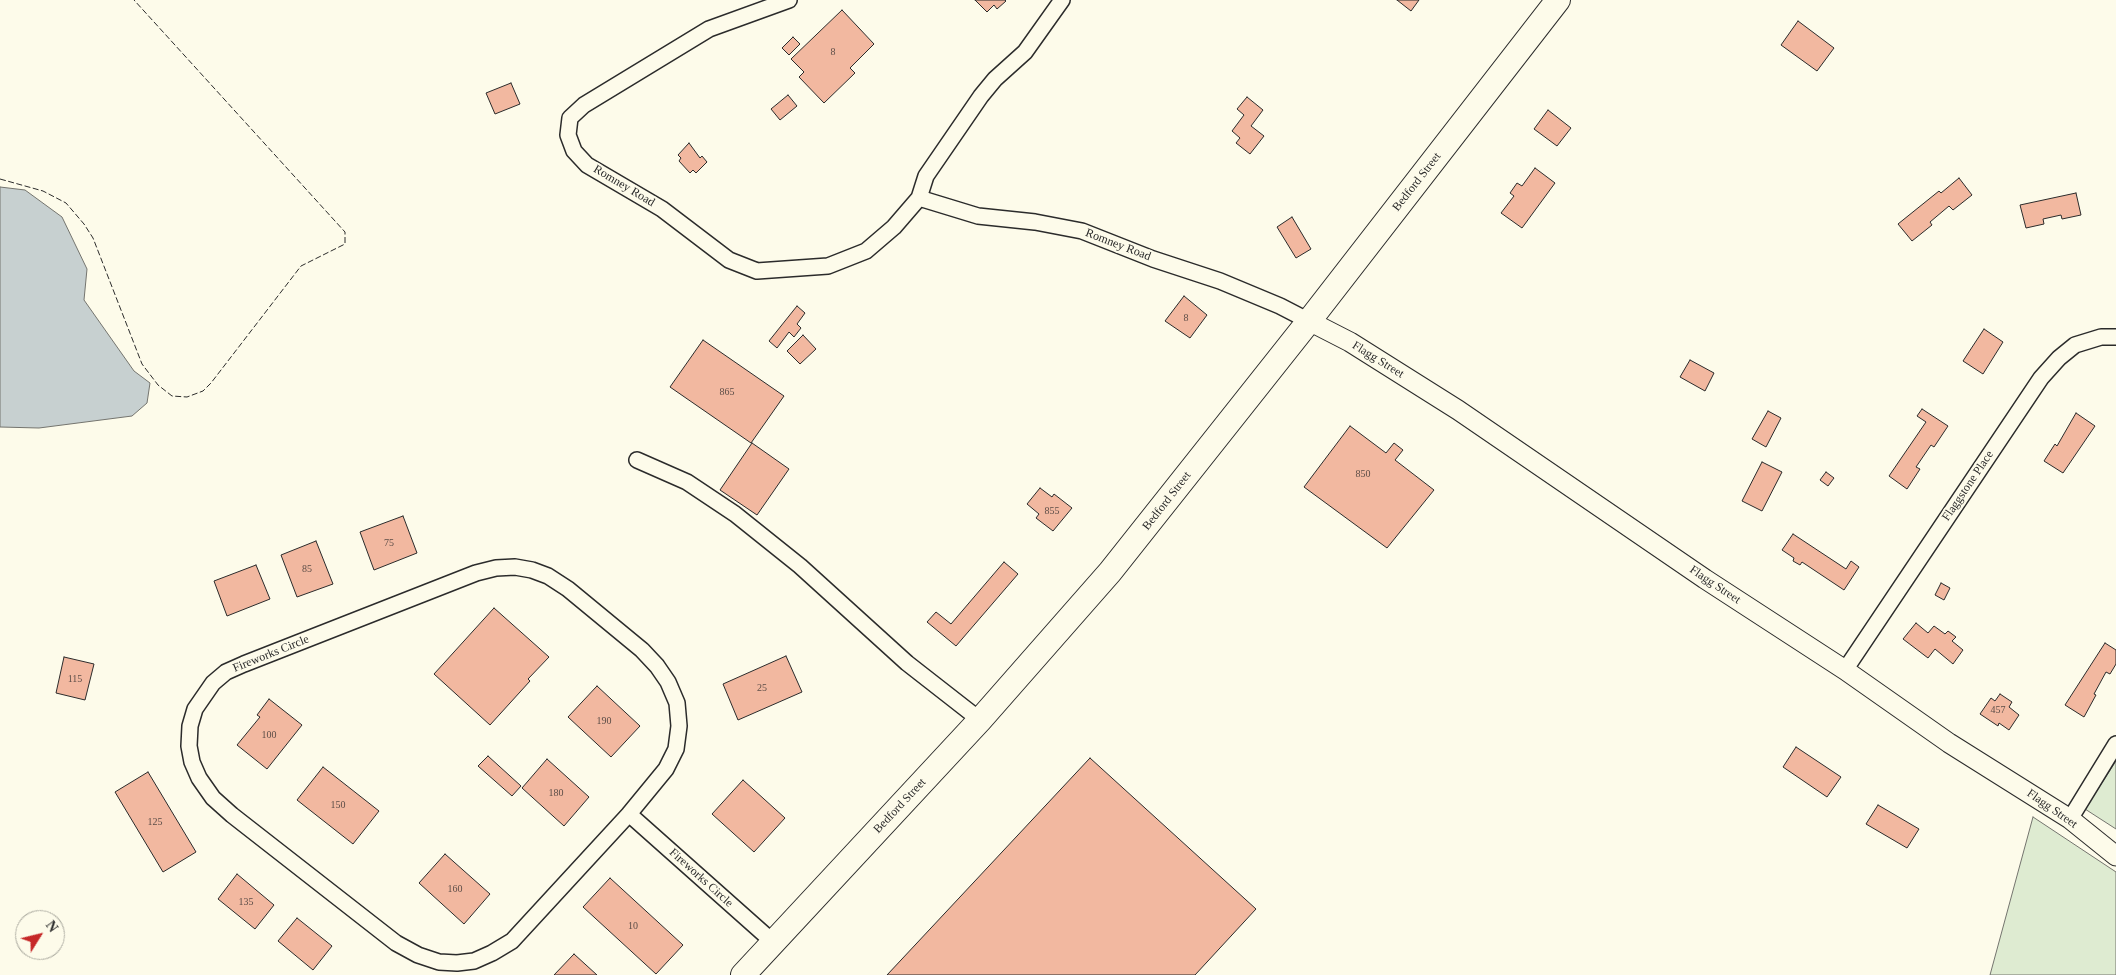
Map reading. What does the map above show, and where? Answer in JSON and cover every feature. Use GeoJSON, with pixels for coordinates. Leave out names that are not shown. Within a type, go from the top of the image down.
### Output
{"type":"FeatureCollection","features":[{"type":"Feature","properties":{"kind":"main road","name":"Bedford Street"},"geometry":{"type":"LineString","coordinates":[[743,975],[980,720],[1110,572],[1309,321],[1558,0]]}},
{"type":"Feature","properties":{"kind":"street","name":"Romney Road"},"geometry":{"type":"LineString","coordinates":[[789,0],[709,29],[584,105],[570,118],[568,135],[574,151],[587,165],[662,209],[729,260],[757,270],[828,266],[866,251],[894,227],[919,198],[926,176],[981,96],[995,79],[1024,52],[1062,0]]}},
{"type":"Feature","properties":{"kind":"street","name":"Romney Road"},"geometry":{"type":"LineString","coordinates":[[919,198],[978,216],[1035,222],[1082,231],[1220,281],[1280,306],[1309,321]]}},
{"type":"Feature","properties":{"kind":"street","name":"Flagg Street"},"geometry":{"type":"LineString","coordinates":[[1309,321],[1350,342],[1445,401],[1705,579],[1845,670],[1949,743],[2070,819],[2116,856]]}},
{"type":"Feature","properties":{"kind":"street","name":"Flaggstone Place"},"geometry":{"type":"LineString","coordinates":[[1845,670],[2041,378],[2059,358],[2075,345],[2101,336],[2116,337]]}},
{"type":"Feature","properties":{"kind":"street"},"geometry":{"type":"LineString","coordinates":[[637,460],[687,482],[735,514],[800,566],[907,663],[980,720]]}},
{"type":"Feature","properties":{"kind":"street","name":"Fireworks Circle"},"geometry":{"type":"LineString","coordinates":[[515,567],[532,570],[548,576],[568,589],[642,650],[657,666],[668,682],[677,703],[679,726],[676,749],[666,769],[629,814],[512,941],[474,961],[457,963],[439,962],[418,956],[396,943],[232,815],[213,798],[199,778],[192,762],[189,746],[190,726],[196,709],[213,683],[226,672],[476,573],[496,568],[515,567]]}},
{"type":"Feature","properties":{"kind":"street"},"geometry":{"type":"LineString","coordinates":[[2070,819],[2116,744]]}},
{"type":"Feature","properties":{"kind":"street","name":"Fireworks Circle"},"geometry":{"type":"LineString","coordinates":[[629,814],[773,942]]}},
{"type":"Feature","properties":{"kind":"green space"},"geometry":{"type":"Polygon","coordinates":[[[2116,761],[2116,829],[2085,809],[2116,761]]]}},
{"type":"Feature","properties":{"kind":"green space"},"geometry":{"type":"Polygon","coordinates":[[[2033,817],[2116,872],[2116,975],[1990,975],[2033,817]]]}},
{"type":"Feature","properties":{"kind":"shaded area"},"geometry":{"type":"Polygon","coordinates":[[[0,187],[25,190],[62,217],[87,269],[84,300],[134,371],[150,383],[147,403],[132,416],[39,428],[0,427],[0,187]]]}},
{"type":"Feature","properties":{"kind":"building"},"geometry":{"type":"Polygon","coordinates":[[[975,0],[1006,1],[997,9],[994,5],[987,12],[975,0]]]}},
{"type":"Feature","properties":{"kind":"building"},"geometry":{"type":"Polygon","coordinates":[[[1397,0],[1419,0],[1411,11],[1397,0]]]}},
{"type":"Feature","properties":{"kind":"building"},"geometry":{"type":"Polygon","coordinates":[[[842,10],[874,44],[850,68],[855,73],[824,103],[799,77],[804,72],[791,59],[842,10]]]}},
{"type":"Feature","properties":{"kind":"building"},"geometry":{"type":"Polygon","coordinates":[[[1798,21],[1834,48],[1817,71],[1781,45],[1798,21]]]}},
{"type":"Feature","properties":{"kind":"building"},"geometry":{"type":"Polygon","coordinates":[[[793,37],[800,44],[789,55],[782,48],[793,37]]]}},
{"type":"Feature","properties":{"kind":"building"},"geometry":{"type":"Polygon","coordinates":[[[511,83],[520,104],[495,114],[486,93],[511,83]]]}},
{"type":"Feature","properties":{"kind":"building"},"geometry":{"type":"Polygon","coordinates":[[[788,95],[797,106],[780,120],[771,109],[788,95]]]}},
{"type":"Feature","properties":{"kind":"building"},"geometry":{"type":"Polygon","coordinates":[[[1247,97],[1263,110],[1251,126],[1264,136],[1250,154],[1236,143],[1240,138],[1232,131],[1244,115],[1237,109],[1247,97]]]}},
{"type":"Feature","properties":{"kind":"building"},"geometry":{"type":"Polygon","coordinates":[[[1548,110],[1571,128],[1557,146],[1534,129],[1548,110]]]}},
{"type":"Feature","properties":{"kind":"building"},"geometry":{"type":"Polygon","coordinates":[[[689,143],[700,158],[702,156],[707,162],[696,173],[693,170],[690,173],[679,161],[681,158],[678,155],[689,143]]]}},
{"type":"Feature","properties":{"kind":"building"},"geometry":{"type":"Polygon","coordinates":[[[1535,168],[1555,183],[1522,228],[1501,213],[1514,196],[1510,193],[1517,183],[1522,186],[1535,168]]]}},
{"type":"Feature","properties":{"kind":"building"},"geometry":{"type":"Polygon","coordinates":[[[1959,178],[1972,195],[1953,210],[1949,206],[1930,222],[1932,225],[1912,241],[1898,224],[1939,191],[1941,193],[1959,178]]]}},
{"type":"Feature","properties":{"kind":"building"},"geometry":{"type":"Polygon","coordinates":[[[2076,193],[2081,215],[2062,219],[2061,215],[2043,219],[2044,224],[2026,228],[2020,205],[2076,193]]]}},
{"type":"Feature","properties":{"kind":"building"},"geometry":{"type":"Polygon","coordinates":[[[1292,217],[1311,249],[1296,258],[1277,227],[1292,217]]]}},
{"type":"Feature","properties":{"kind":"building"},"geometry":{"type":"Polygon","coordinates":[[[1184,296],[1207,315],[1190,338],[1165,321],[1184,296]]]}},
{"type":"Feature","properties":{"kind":"building"},"geometry":{"type":"Polygon","coordinates":[[[797,306],[805,313],[797,324],[801,328],[794,337],[789,332],[777,348],[769,341],[797,306]]]}},
{"type":"Feature","properties":{"kind":"building"},"geometry":{"type":"Polygon","coordinates":[[[1984,329],[2003,342],[1983,374],[1963,361],[1984,329]]]}},
{"type":"Feature","properties":{"kind":"building"},"geometry":{"type":"Polygon","coordinates":[[[803,335],[816,349],[800,364],[787,351],[803,335]]]}},
{"type":"Feature","properties":{"kind":"building"},"geometry":{"type":"Polygon","coordinates":[[[703,340],[784,396],[751,443],[670,387],[703,340]]]}},
{"type":"Feature","properties":{"kind":"building"},"geometry":{"type":"Polygon","coordinates":[[[1690,360],[1714,373],[1705,391],[1680,377],[1690,360]]]}},
{"type":"Feature","properties":{"kind":"building"},"geometry":{"type":"Polygon","coordinates":[[[1922,409],[1948,426],[1934,447],[1931,445],[1916,467],[1920,469],[1907,489],[1889,476],[1926,422],[1917,416],[1922,409]]]}},
{"type":"Feature","properties":{"kind":"building"},"geometry":{"type":"Polygon","coordinates":[[[1768,411],[1781,418],[1766,447],[1752,439],[1768,411]]]}},
{"type":"Feature","properties":{"kind":"building"},"geometry":{"type":"Polygon","coordinates":[[[2076,413],[2095,426],[2063,473],[2044,461],[2055,444],[2057,446],[2076,413]]]}},
{"type":"Feature","properties":{"kind":"building"},"geometry":{"type":"Polygon","coordinates":[[[1350,426],[1386,453],[1394,443],[1403,450],[1395,460],[1434,490],[1387,548],[1304,487],[1350,426]]]}},
{"type":"Feature","properties":{"kind":"building"},"geometry":{"type":"Polygon","coordinates":[[[752,443],[789,469],[757,515],[720,490],[752,443]]]}},
{"type":"Feature","properties":{"kind":"building"},"geometry":{"type":"Polygon","coordinates":[[[1762,462],[1782,472],[1762,511],[1742,501],[1762,462]]]}},
{"type":"Feature","properties":{"kind":"building"},"geometry":{"type":"Polygon","coordinates":[[[1826,472],[1834,478],[1828,486],[1820,480],[1826,472]]]}},
{"type":"Feature","properties":{"kind":"building"},"geometry":{"type":"Polygon","coordinates":[[[1040,488],[1052,497],[1054,494],[1072,508],[1053,531],[1036,518],[1039,514],[1027,504],[1040,488]]]}},
{"type":"Feature","properties":{"kind":"building"},"geometry":{"type":"Polygon","coordinates":[[[403,516],[417,553],[374,570],[360,532],[403,516]]]}},
{"type":"Feature","properties":{"kind":"building"},"geometry":{"type":"Polygon","coordinates":[[[1793,534],[1846,569],[1851,561],[1859,567],[1844,590],[1802,562],[1800,565],[1793,561],[1794,558],[1782,550],[1793,534]]]}},
{"type":"Feature","properties":{"kind":"building"},"geometry":{"type":"Polygon","coordinates":[[[316,541],[333,584],[297,597],[281,555],[316,541]]]}},
{"type":"Feature","properties":{"kind":"building"},"geometry":{"type":"Polygon","coordinates":[[[1004,562],[1018,574],[956,646],[927,622],[936,612],[951,624],[1004,562]]]}},
{"type":"Feature","properties":{"kind":"building"},"geometry":{"type":"Polygon","coordinates":[[[256,565],[270,599],[227,616],[214,581],[256,565]]]}},
{"type":"Feature","properties":{"kind":"building"},"geometry":{"type":"Polygon","coordinates":[[[1941,583],[1950,588],[1944,600],[1935,595],[1941,583]]]}},
{"type":"Feature","properties":{"kind":"building"},"geometry":{"type":"Polygon","coordinates":[[[494,608],[549,657],[490,725],[434,674],[494,608]]]}},
{"type":"Feature","properties":{"kind":"building"},"geometry":{"type":"Polygon","coordinates":[[[1916,623],[1928,633],[1934,626],[1945,634],[1948,631],[1956,637],[1952,641],[1963,650],[1953,664],[1935,649],[1928,658],[1903,639],[1916,623]]]}},
{"type":"Feature","properties":{"kind":"building"},"geometry":{"type":"Polygon","coordinates":[[[2105,643],[2116,650],[2116,664],[2110,674],[2106,672],[2084,717],[2065,705],[2105,643]]]}},
{"type":"Feature","properties":{"kind":"building"},"geometry":{"type":"Polygon","coordinates":[[[786,656],[802,692],[738,720],[723,684],[786,656]]]}},
{"type":"Feature","properties":{"kind":"building"},"geometry":{"type":"Polygon","coordinates":[[[64,657],[94,664],[85,700],[56,693],[64,657]]]}},
{"type":"Feature","properties":{"kind":"building"},"geometry":{"type":"Polygon","coordinates":[[[597,686],[640,726],[611,757],[568,717],[597,686]]]}},
{"type":"Feature","properties":{"kind":"building"},"geometry":{"type":"Polygon","coordinates":[[[2000,694],[2012,702],[2009,707],[2019,715],[2009,730],[1999,723],[1998,726],[1980,714],[1991,698],[1995,701],[2000,694]]]}},
{"type":"Feature","properties":{"kind":"building"},"geometry":{"type":"Polygon","coordinates":[[[269,699],[302,725],[267,769],[237,745],[260,717],[257,715],[269,699]]]}},
{"type":"Feature","properties":{"kind":"building"},"geometry":{"type":"Polygon","coordinates":[[[1796,747],[1841,777],[1827,797],[1783,767],[1796,747]]]}},
{"type":"Feature","properties":{"kind":"building"},"geometry":{"type":"Polygon","coordinates":[[[488,756],[521,786],[512,796],[478,766],[488,756]]]}},
{"type":"Feature","properties":{"kind":"building"},"geometry":{"type":"Polygon","coordinates":[[[1090,758],[1256,909],[1195,975],[887,975],[1090,758]]]}},
{"type":"Feature","properties":{"kind":"building"},"geometry":{"type":"Polygon","coordinates":[[[547,759],[589,797],[564,826],[522,788],[547,759]]]}},
{"type":"Feature","properties":{"kind":"building"},"geometry":{"type":"Polygon","coordinates":[[[323,767],[379,811],[353,844],[297,800],[323,767]]]}},
{"type":"Feature","properties":{"kind":"building"},"geometry":{"type":"Polygon","coordinates":[[[148,772],[196,852],[163,872],[115,792],[148,772]]]}},
{"type":"Feature","properties":{"kind":"building"},"geometry":{"type":"Polygon","coordinates":[[[743,780],[785,818],[754,852],[712,814],[743,780]]]}},
{"type":"Feature","properties":{"kind":"building"},"geometry":{"type":"Polygon","coordinates":[[[1878,805],[1919,829],[1907,848],[1866,824],[1878,805]]]}},
{"type":"Feature","properties":{"kind":"building"},"geometry":{"type":"Polygon","coordinates":[[[445,854],[490,894],[464,924],[419,883],[445,854]]]}},
{"type":"Feature","properties":{"kind":"building"},"geometry":{"type":"Polygon","coordinates":[[[237,874],[274,905],[255,929],[218,899],[237,874]]]}},
{"type":"Feature","properties":{"kind":"building"},"geometry":{"type":"Polygon","coordinates":[[[610,878],[683,945],[656,974],[583,907],[610,878]]]}},
{"type":"Feature","properties":{"kind":"building"},"geometry":{"type":"Polygon","coordinates":[[[297,918],[332,946],[313,970],[278,941],[297,918]]]}},
{"type":"Feature","properties":{"kind":"building"},"geometry":{"type":"Polygon","coordinates":[[[574,954],[597,975],[554,975],[574,954]]]}},
{"type":"Feature","properties":{"kind":"fence"},"geometry":{"type":"LineString","coordinates":[[0,179],[43,191],[66,203],[84,224],[93,238],[142,364],[158,385],[172,396],[187,397],[203,391],[301,266],[345,244],[345,232],[134,0]]}}]}
